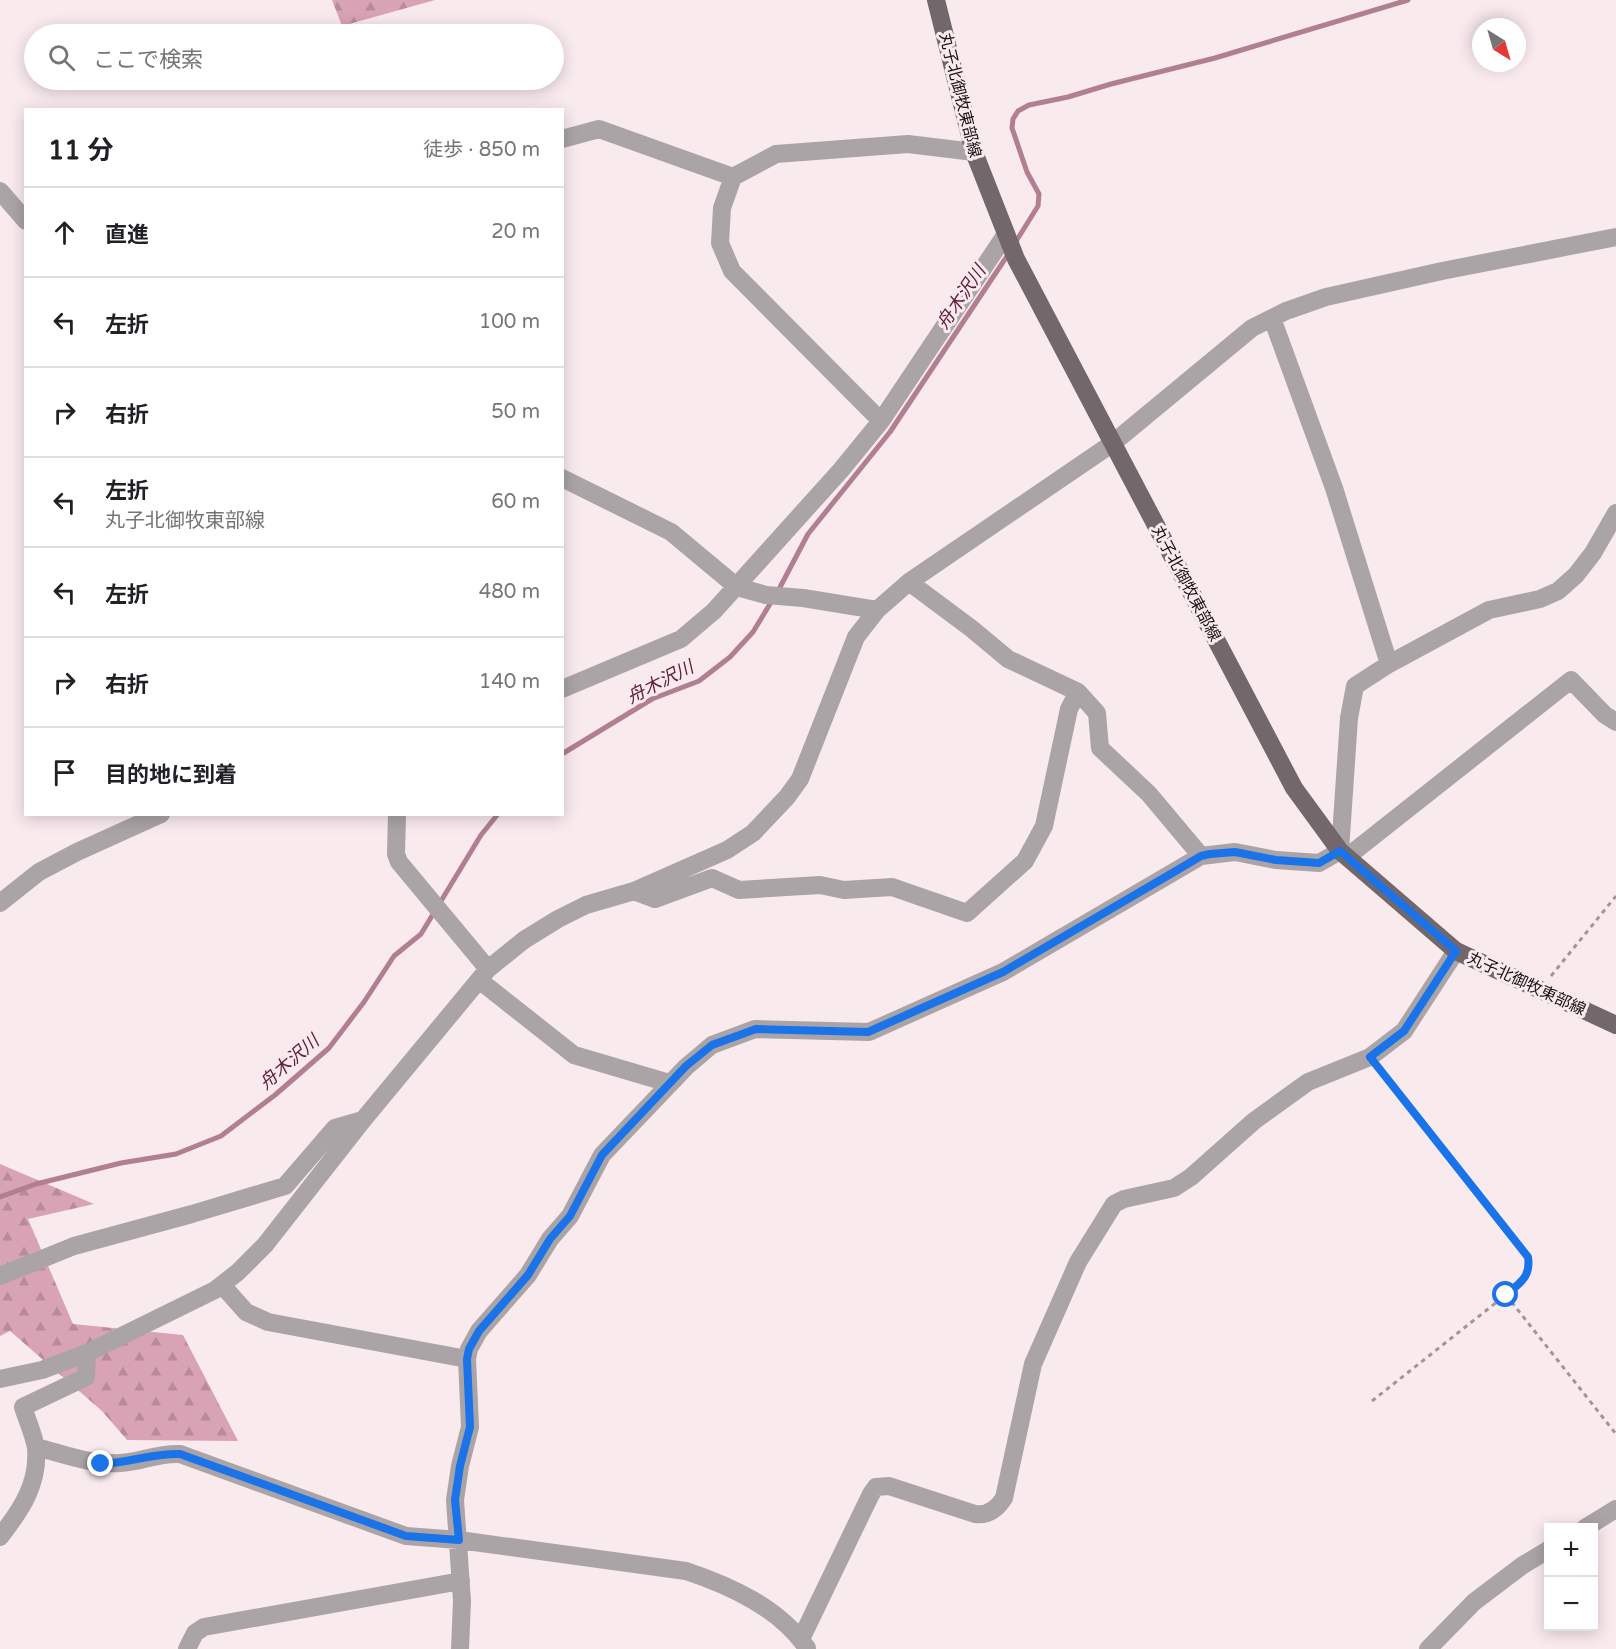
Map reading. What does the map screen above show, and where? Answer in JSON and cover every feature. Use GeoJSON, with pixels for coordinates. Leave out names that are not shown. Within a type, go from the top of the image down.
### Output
{"type":"FeatureCollection","features":[{"type":"Feature","properties":{"kind":"main road","name":"丸子北御牧東部線"},"geometry":{"type":"LineString","coordinates":[[936,0],[974,152],[1016,259],[1294,788],[1343,854],[1456,951],[1616,1025]]}},
{"type":"Feature","properties":{"kind":"street"},"geometry":{"type":"LineString","coordinates":[[564,138],[599,129],[733,177]]}},
{"type":"Feature","properties":{"kind":"street"},"geometry":{"type":"LineString","coordinates":[[880,421],[732,271],[720,243],[722,208],[733,177],[776,154],[908,144],[974,152]]}},
{"type":"Feature","properties":{"kind":"street"},"geometry":{"type":"LineString","coordinates":[[0,191],[24,219]]}},
{"type":"Feature","properties":{"kind":"street"},"geometry":{"type":"LineString","coordinates":[[564,688],[681,639],[714,611],[842,470],[880,421],[1006,234]]}},
{"type":"Feature","properties":{"kind":"street"},"geometry":{"type":"LineString","coordinates":[[0,1379],[42,1370],[87,1353],[222,1285],[265,1245],[363,1120],[483,975],[524,940],[558,919],[586,905],[634,891],[727,850],[753,833],[787,797],[800,779],[856,637],[877,610],[909,582],[1113,443],[1252,328],[1287,311],[1326,297],[1442,271],[1616,237]]}},
{"type":"Feature","properties":{"kind":"street"},"geometry":{"type":"LineString","coordinates":[[1272,318],[1334,488],[1389,664]]}},
{"type":"Feature","properties":{"kind":"street"},"geometry":{"type":"LineString","coordinates":[[564,479],[671,532],[737,587],[766,595],[803,598],[877,610]]}},
{"type":"Feature","properties":{"kind":"street"},"geometry":{"type":"LineString","coordinates":[[1343,854],[1349,717],[1355,686],[1389,664],[1489,610],[1540,599],[1558,591],[1576,575],[1593,553],[1616,513]]}},
{"type":"Feature","properties":{"kind":"street"},"geometry":{"type":"LineString","coordinates":[[909,582],[1008,659],[1078,692],[1097,713],[1100,748],[1149,794],[1201,856]]}},
{"type":"Feature","properties":{"kind":"street"},"geometry":{"type":"LineString","coordinates":[[460,1649],[461,1581],[455,1500],[460,1466],[470,1427],[467,1359],[469,1349],[479,1331],[528,1275],[550,1239],[570,1216],[602,1155],[686,1066],[712,1045],[756,1029],[868,1032],[1003,972],[1201,856],[1235,852],[1276,860],[1319,863],[1343,854],[1571,680],[1605,715],[1616,722]]}},
{"type":"Feature","properties":{"kind":"street"},"geometry":{"type":"LineString","coordinates":[[634,891],[655,899],[712,878],[739,890],[820,885],[844,890],[892,887],[966,913],[1025,861],[1036,842],[1044,826],[1069,709],[1078,692]]}},
{"type":"Feature","properties":{"kind":"street"},"geometry":{"type":"LineString","coordinates":[[0,903],[39,872],[157,816]]}},
{"type":"Feature","properties":{"kind":"street"},"geometry":{"type":"LineString","coordinates":[[397,816],[396,854],[399,862],[483,975],[574,1055],[669,1083]]}},
{"type":"Feature","properties":{"kind":"street"},"geometry":{"type":"LineString","coordinates":[[36,1447],[101,1464],[123,1463],[163,1453],[180,1454],[406,1536],[459,1540],[686,1571],[717,1581],[742,1593],[771,1612],[805,1644],[876,1487],[889,1486],[975,1514],[983,1515],[999,1506],[1004,1498],[1033,1364],[1078,1262],[1114,1204],[1124,1198],[1174,1188],[1191,1177],[1254,1121],[1308,1082],[1370,1057],[1404,1031],[1456,951]]}},
{"type":"Feature","properties":{"kind":"street"},"geometry":{"type":"LineString","coordinates":[[0,1276],[74,1246],[192,1215],[285,1186],[335,1128],[363,1120]]}},
{"type":"Feature","properties":{"kind":"street"},"geometry":{"type":"LineString","coordinates":[[222,1285],[246,1312],[268,1322],[467,1359]]}},
{"type":"Feature","properties":{"kind":"street"},"geometry":{"type":"LineString","coordinates":[[0,1537],[21,1510],[33,1485],[36,1447],[23,1407],[86,1377],[87,1353]]}},
{"type":"Feature","properties":{"kind":"street"},"geometry":{"type":"LineString","coordinates":[[1592,1523],[1616,1509]]}},
{"type":"Feature","properties":{"kind":"street"},"geometry":{"type":"LineString","coordinates":[[1428,1649],[1474,1602],[1523,1565],[1544,1552]]}},
{"type":"Feature","properties":{"kind":"street"},"geometry":{"type":"LineString","coordinates":[[187,1649],[195,1633],[204,1627],[461,1581]]}},
{"type":"Feature","properties":{"kind":"path"},"geometry":{"type":"LineString","coordinates":[[1541,989],[1616,896]]}},
{"type":"Feature","properties":{"kind":"path"},"geometry":{"type":"LineString","coordinates":[[1370,1057],[1528,1257],[1530,1268],[1525,1278],[1506,1295],[1372,1401]]}},
{"type":"Feature","properties":{"kind":"path"},"geometry":{"type":"LineString","coordinates":[[1506,1295],[1616,1434]]}},
{"type":"Feature","properties":{"kind":"green space"},"geometry":{"type":"Polygon","coordinates":[[[332,0],[435,0],[349,24],[341,24],[332,0]]]}},
{"type":"Feature","properties":{"kind":"green space"},"geometry":{"type":"Polygon","coordinates":[[[0,1164],[94,1204],[28,1219],[73,1324],[183,1335],[238,1441],[127,1440],[102,1411],[10,1331],[0,1336],[0,1164]]]}},
{"type":"Feature","properties":{"kind":"waterway","name":"舟木沢川"},"geometry":{"type":"LineString","coordinates":[[1015,243],[1038,206],[1039,194],[1027,172],[1012,128],[1013,119],[1018,111],[1029,105],[1215,58],[1408,0]]}},
{"type":"Feature","properties":{"kind":"waterway","name":"舟木沢川"},"geometry":{"type":"LineString","coordinates":[[778,591],[808,534],[890,432],[1009,253]]}},
{"type":"Feature","properties":{"kind":"waterway","name":"舟木沢川"},"geometry":{"type":"LineString","coordinates":[[564,753],[652,699],[699,681],[730,657],[753,632],[773,599]]}},
{"type":"Feature","properties":{"kind":"waterway","name":"舟木沢川"},"geometry":{"type":"LineString","coordinates":[[0,1197],[36,1184],[121,1163],[176,1154],[221,1136],[275,1095],[329,1048],[364,1002],[394,956],[421,934],[481,835],[496,816]]}},
{"type":"Feature","properties":{"kind":"route"},"geometry":{"type":"LineString","coordinates":[[101,1464],[123,1463],[163,1453],[180,1454],[406,1536],[459,1540],[455,1500],[460,1466],[470,1427],[467,1359],[469,1349],[479,1331],[528,1275],[550,1239],[570,1216],[602,1155],[686,1066],[712,1045],[756,1029],[868,1032],[1003,972],[1201,856],[1210,854],[1235,852],[1276,860],[1319,863],[1340,851],[1456,951],[1404,1031],[1370,1057],[1528,1257],[1530,1268],[1525,1278],[1506,1295]]}}]}
